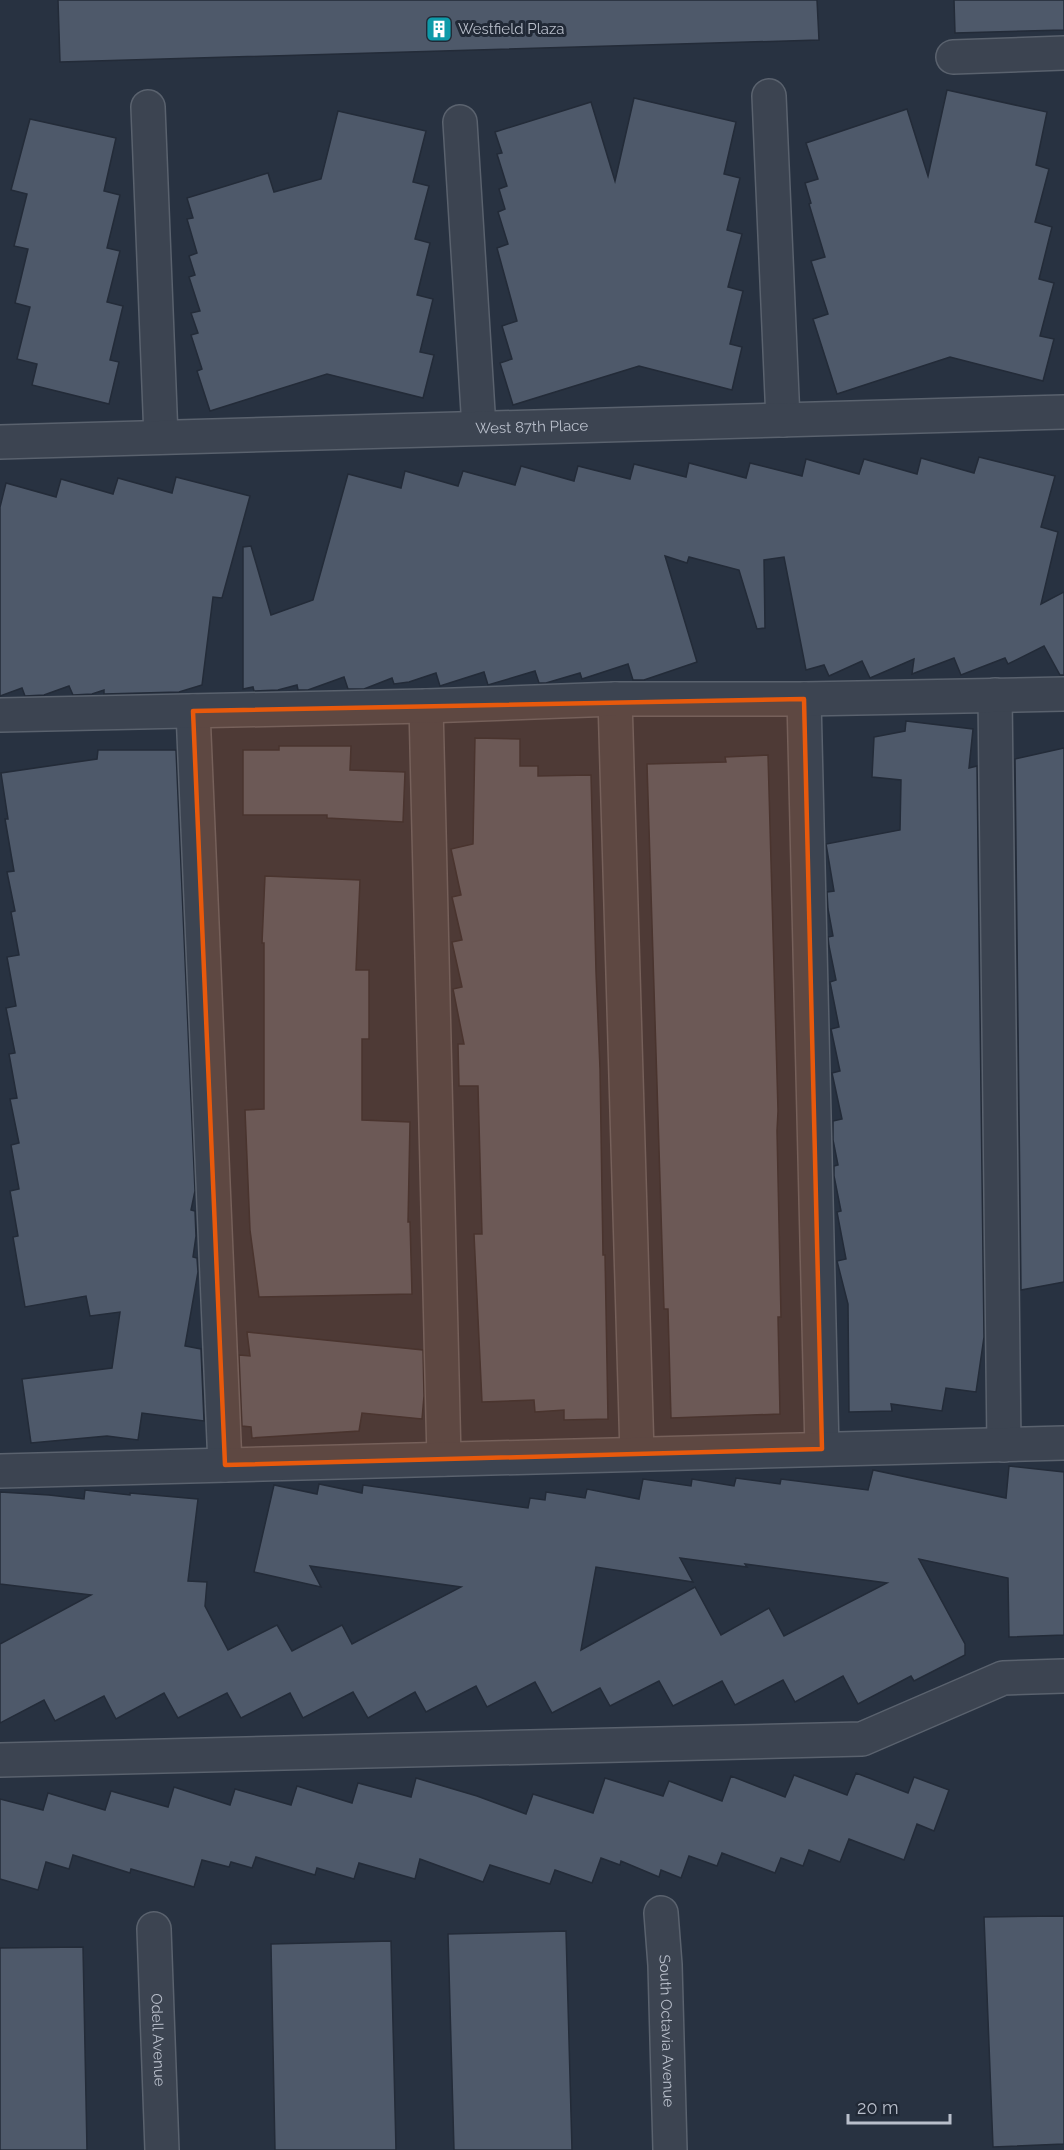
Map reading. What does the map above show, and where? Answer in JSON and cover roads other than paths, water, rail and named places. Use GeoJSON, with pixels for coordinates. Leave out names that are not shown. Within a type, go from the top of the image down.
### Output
{"type":"FeatureCollection","features":[{"type":"Feature","properties":{"kind":"street"},"geometry":{"type":"LineString","coordinates":[[953,57],[1064,53]]}},
{"type":"Feature","properties":{"kind":"street"},"geometry":{"type":"LineString","coordinates":[[769,96],[783,420]]}},
{"type":"Feature","properties":{"kind":"street"},"geometry":{"type":"LineString","coordinates":[[148,107],[161,437]]}},
{"type":"Feature","properties":{"kind":"street"},"geometry":{"type":"LineString","coordinates":[[460,122],[479,428]]}},
{"type":"Feature","properties":{"kind":"street","name":"West 87th Place"},"geometry":{"type":"LineString","coordinates":[[0,442],[1064,412]]}},
{"type":"Feature","properties":{"kind":"street"},"geometry":{"type":"LineString","coordinates":[[0,715],[426,706],[615,699],[804,699],[1064,693]]}},
{"type":"Feature","properties":{"kind":"street"},"geometry":{"type":"LineString","coordinates":[[996,695],[1004,1445]]}},
{"type":"Feature","properties":{"kind":"street"},"geometry":{"type":"LineString","coordinates":[[615,699],[637,1454]]}},
{"type":"Feature","properties":{"kind":"street"},"geometry":{"type":"LineString","coordinates":[[804,699],[822,1449]]}},
{"type":"Feature","properties":{"kind":"street"},"geometry":{"type":"LineString","coordinates":[[426,706],[444,1460]]}},
{"type":"Feature","properties":{"kind":"street"},"geometry":{"type":"LineString","coordinates":[[193,711],[225,1465]]}},
{"type":"Feature","properties":{"kind":"street"},"geometry":{"type":"LineString","coordinates":[[0,1471],[1064,1443]]}},
{"type":"Feature","properties":{"kind":"street"},"geometry":{"type":"LineString","coordinates":[[0,1760],[862,1739],[1003,1678],[1064,1676]]}},
{"type":"Feature","properties":{"kind":"street","name":"South Octavia Avenue"},"geometry":{"type":"LineString","coordinates":[[661,1913],[665,1965],[670,2150]]}},
{"type":"Feature","properties":{"kind":"street","name":"Odell Avenue"},"geometry":{"type":"LineString","coordinates":[[154,1929],[162,2150]]}},
{"type":"Feature","properties":{"kind":"place","name":"Westfield Plaza"},"geometry":{"type":"Point","coordinates":[439,29]}}]}
